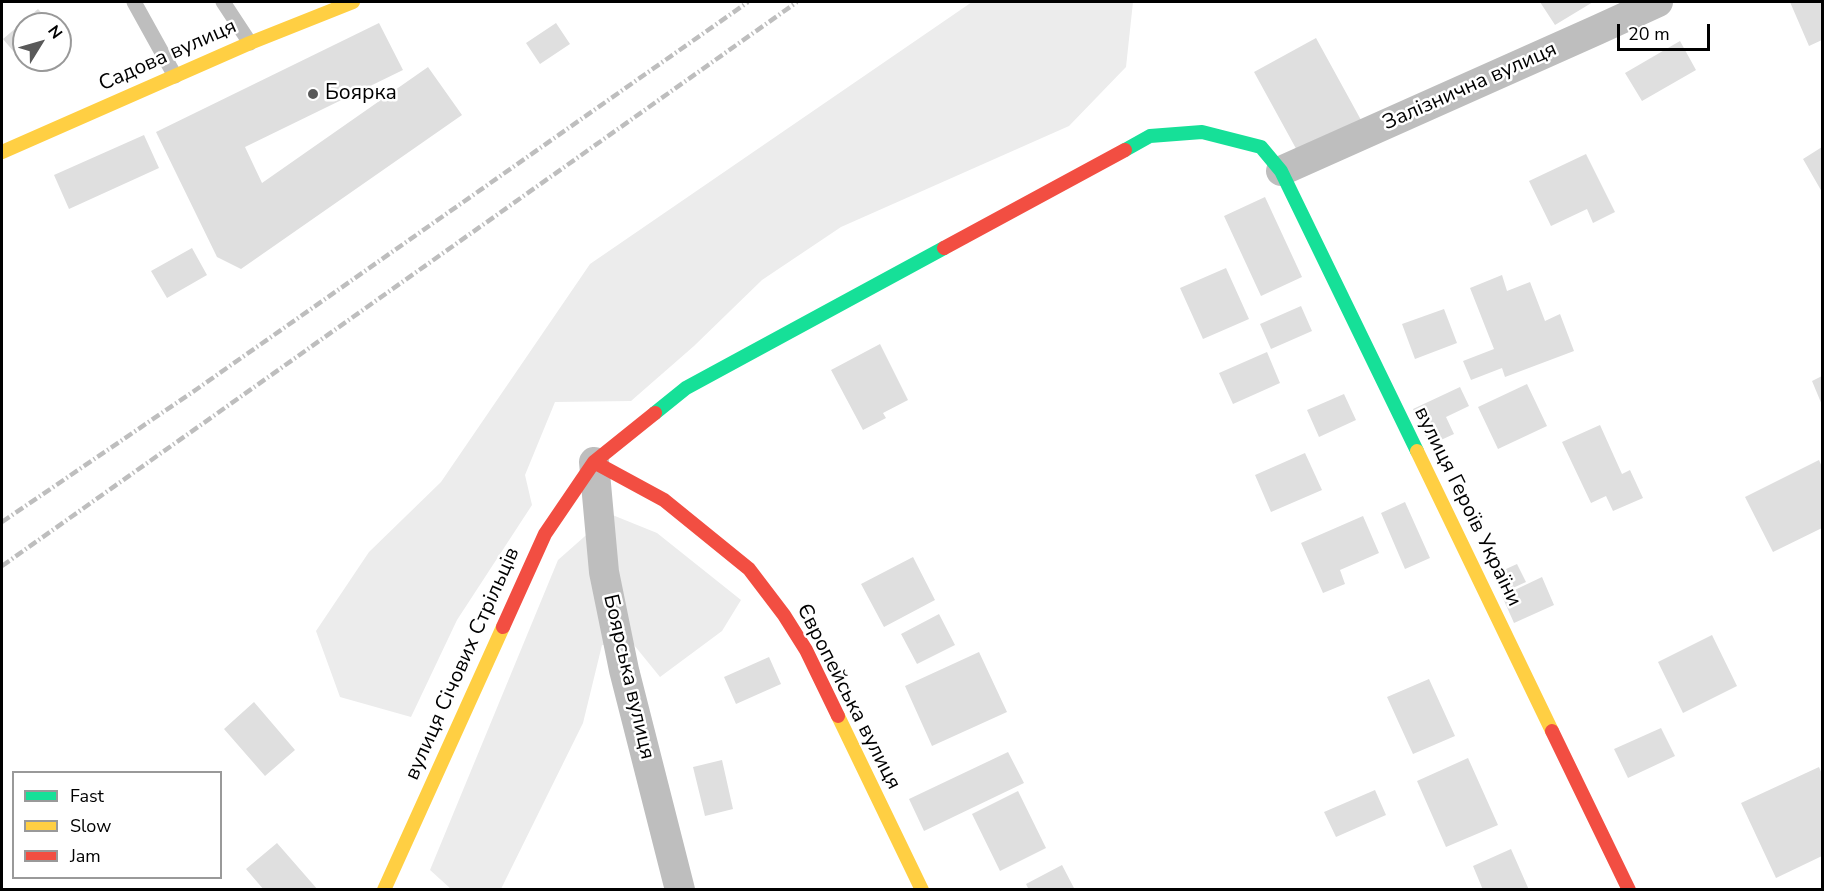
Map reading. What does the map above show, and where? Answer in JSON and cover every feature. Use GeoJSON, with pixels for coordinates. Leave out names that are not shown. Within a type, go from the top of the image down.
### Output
{"type":"FeatureCollection","features":[{"type":"Feature","properties":{"kind":"street","name":"Садова вулиця"},"geometry":{"type":"LineString","coordinates":[[2,152],[175,76],[353,2]]}},
{"type":"Feature","properties":{"kind":"street","name":"Залізнична вулиця"},"geometry":{"type":"LineString","coordinates":[[1281,171],[1658,2]]}},
{"type":"Feature","properties":{"kind":"street","name":"вулиця Січових Стрільців"},"geometry":{"type":"LineString","coordinates":[[384,890],[545,534],[594,462],[686,388],[1150,136],[1202,132],[1261,147]]}},
{"type":"Feature","properties":{"kind":"street","name":"вулиця Героїв України"},"geometry":{"type":"LineString","coordinates":[[1261,147],[1281,171],[1629,890]]}},
{"type":"Feature","properties":{"kind":"street","name":"Боярська вулиця"},"geometry":{"type":"LineString","coordinates":[[594,462],[604,573],[624,670],[680,890]]}},
{"type":"Feature","properties":{"kind":"street","name":"Європейська вулиця"},"geometry":{"type":"LineString","coordinates":[[594,462],[664,500],[749,569],[784,615],[806,650],[922,890]]}},
{"type":"Feature","properties":{"kind":"lane"},"geometry":{"type":"LineString","coordinates":[[134,2],[175,76]]}},
{"type":"Feature","properties":{"kind":"lane"},"geometry":{"type":"LineString","coordinates":[[223,2],[250,44]]}},
{"type":"Feature","properties":{"kind":"shaded area"},"geometry":{"type":"Polygon","coordinates":[[[972,2],[1133,2],[1126,67],[1069,126],[841,227],[762,280],[694,346],[631,401],[555,402],[525,475],[532,505],[457,620],[411,717],[340,697],[316,631],[369,552],[441,482],[590,264],[972,2]]]}},
{"type":"Feature","properties":{"kind":"shaded area"},"geometry":{"type":"Polygon","coordinates":[[[610,514],[657,533],[741,600],[722,631],[660,677],[634,645],[602,645],[583,723],[501,889],[451,889],[430,870],[558,560],[610,514]]]}},
{"type":"Feature","properties":{"kind":"building"},"geometry":{"type":"Polygon","coordinates":[[[1540,2],[1593,2],[1555,25],[1540,2]]]}},
{"type":"Feature","properties":{"kind":"building"},"geometry":{"type":"Polygon","coordinates":[[[1790,2],[1822,2],[1822,40],[1809,46],[1790,2]]]}},
{"type":"Feature","properties":{"kind":"building"},"geometry":{"type":"Polygon","coordinates":[[[379,23],[403,70],[245,147],[262,183],[428,67],[462,115],[241,269],[217,257],[156,132],[379,23]]]}},
{"type":"Feature","properties":{"kind":"building"},"geometry":{"type":"Polygon","coordinates":[[[556,23],[570,44],[540,64],[526,43],[556,23]]]}},
{"type":"Feature","properties":{"kind":"building"},"geometry":{"type":"Polygon","coordinates":[[[12,31],[12,50],[3,39],[12,31]]]}},
{"type":"Feature","properties":{"kind":"building"},"geometry":{"type":"Polygon","coordinates":[[[1316,38],[1361,120],[1299,154],[1254,72],[1316,38]]]}},
{"type":"Feature","properties":{"kind":"building"},"geometry":{"type":"Polygon","coordinates":[[[1680,41],[1696,70],[1642,101],[1625,73],[1680,41]]]}},
{"type":"Feature","properties":{"kind":"building"},"geometry":{"type":"Polygon","coordinates":[[[144,135],[159,168],[69,209],[54,175],[144,135]]]}},
{"type":"Feature","properties":{"kind":"building"},"geometry":{"type":"Polygon","coordinates":[[[1822,147],[1822,192],[1803,159],[1822,147]]]}},
{"type":"Feature","properties":{"kind":"building"},"geometry":{"type":"Polygon","coordinates":[[[1586,154],[1615,212],[1593,223],[1587,209],[1551,226],[1529,181],[1586,154]]]}},
{"type":"Feature","properties":{"kind":"building"},"geometry":{"type":"Polygon","coordinates":[[[1265,197],[1302,277],[1261,296],[1224,216],[1265,197]]]}},
{"type":"Feature","properties":{"kind":"building"},"geometry":{"type":"Polygon","coordinates":[[[192,248],[207,275],[167,298],[151,271],[192,248]]]}},
{"type":"Feature","properties":{"kind":"building"},"geometry":{"type":"Polygon","coordinates":[[[1226,268],[1249,319],[1203,339],[1180,288],[1226,268]]]}},
{"type":"Feature","properties":{"kind":"building"},"geometry":{"type":"Polygon","coordinates":[[[1502,275],[1507,291],[1530,282],[1545,321],[1560,314],[1574,351],[1505,377],[1502,368],[1471,380],[1463,361],[1494,349],[1470,288],[1502,275]]]}},
{"type":"Feature","properties":{"kind":"building"},"geometry":{"type":"Polygon","coordinates":[[[1301,306],[1312,331],[1271,349],[1260,324],[1301,306]]]}},
{"type":"Feature","properties":{"kind":"building"},"geometry":{"type":"Polygon","coordinates":[[[1444,309],[1457,343],[1415,359],[1402,324],[1444,309]]]}},
{"type":"Feature","properties":{"kind":"building"},"geometry":{"type":"Polygon","coordinates":[[[880,344],[908,400],[883,413],[886,418],[863,430],[831,370],[880,344]]]}},
{"type":"Feature","properties":{"kind":"building"},"geometry":{"type":"Polygon","coordinates":[[[1267,352],[1280,383],[1233,404],[1219,373],[1267,352]]]}},
{"type":"Feature","properties":{"kind":"building"},"geometry":{"type":"Polygon","coordinates":[[[1822,376],[1822,405],[1812,381],[1822,376]]]}},
{"type":"Feature","properties":{"kind":"building"},"geometry":{"type":"Polygon","coordinates":[[[1527,384],[1547,426],[1498,449],[1478,407],[1527,384]]]}},
{"type":"Feature","properties":{"kind":"building"},"geometry":{"type":"Polygon","coordinates":[[[1460,387],[1469,406],[1446,417],[1454,434],[1430,445],[1413,409],[1460,387]]]}},
{"type":"Feature","properties":{"kind":"building"},"geometry":{"type":"Polygon","coordinates":[[[1344,394],[1356,420],[1319,437],[1307,410],[1344,394]]]}},
{"type":"Feature","properties":{"kind":"building"},"geometry":{"type":"Polygon","coordinates":[[[1600,425],[1622,474],[1630,470],[1643,498],[1613,511],[1606,496],[1591,503],[1562,442],[1600,425]]]}},
{"type":"Feature","properties":{"kind":"building"},"geometry":{"type":"Polygon","coordinates":[[[1305,453],[1322,490],[1271,512],[1255,475],[1305,453]]]}},
{"type":"Feature","properties":{"kind":"building"},"geometry":{"type":"Polygon","coordinates":[[[1819,460],[1822,467],[1822,528],[1773,552],[1745,497],[1819,460]]]}},
{"type":"Feature","properties":{"kind":"building"},"geometry":{"type":"Polygon","coordinates":[[[1405,502],[1430,558],[1405,569],[1381,513],[1405,502]]]}},
{"type":"Feature","properties":{"kind":"building"},"geometry":{"type":"Polygon","coordinates":[[[1363,516],[1379,553],[1340,570],[1345,584],[1323,593],[1301,543],[1363,516]]]}},
{"type":"Feature","properties":{"kind":"building"},"geometry":{"type":"Polygon","coordinates":[[[913,557],[935,600],[884,627],[861,584],[913,557]]]}},
{"type":"Feature","properties":{"kind":"building"},"geometry":{"type":"Polygon","coordinates":[[[1517,564],[1526,582],[1504,592],[1495,574],[1517,564]]]}},
{"type":"Feature","properties":{"kind":"building"},"geometry":{"type":"Polygon","coordinates":[[[1542,577],[1554,605],[1514,623],[1502,596],[1542,577]]]}},
{"type":"Feature","properties":{"kind":"building"},"geometry":{"type":"Polygon","coordinates":[[[939,614],[955,645],[917,664],[901,634],[939,614]]]}},
{"type":"Feature","properties":{"kind":"building"},"geometry":{"type":"Polygon","coordinates":[[[1712,635],[1737,686],[1683,713],[1658,662],[1712,635]]]}},
{"type":"Feature","properties":{"kind":"building"},"geometry":{"type":"Polygon","coordinates":[[[979,652],[1007,712],[932,746],[905,686],[979,652]]]}},
{"type":"Feature","properties":{"kind":"building"},"geometry":{"type":"Polygon","coordinates":[[[769,657],[781,684],[736,704],[724,677],[769,657]]]}},
{"type":"Feature","properties":{"kind":"building"},"geometry":{"type":"Polygon","coordinates":[[[1429,679],[1455,736],[1413,754],[1387,697],[1429,679]]]}},
{"type":"Feature","properties":{"kind":"building"},"geometry":{"type":"Polygon","coordinates":[[[254,702],[295,750],[265,776],[224,729],[254,702]]]}},
{"type":"Feature","properties":{"kind":"building"},"geometry":{"type":"Polygon","coordinates":[[[1661,728],[1675,756],[1628,778],[1614,749],[1661,728]]]}},
{"type":"Feature","properties":{"kind":"building"},"geometry":{"type":"Polygon","coordinates":[[[1008,752],[1024,783],[924,831],[909,799],[1008,752]]]}},
{"type":"Feature","properties":{"kind":"building"},"geometry":{"type":"Polygon","coordinates":[[[1468,758],[1498,825],[1446,847],[1417,781],[1468,758]]]}},
{"type":"Feature","properties":{"kind":"building"},"geometry":{"type":"Polygon","coordinates":[[[722,760],[733,809],[705,816],[693,767],[722,760]]]}},
{"type":"Feature","properties":{"kind":"building"},"geometry":{"type":"Polygon","coordinates":[[[1819,767],[1822,774],[1822,856],[1776,878],[1741,803],[1819,767]]]}},
{"type":"Feature","properties":{"kind":"building"},"geometry":{"type":"Polygon","coordinates":[[[1375,790],[1386,815],[1336,837],[1324,812],[1375,790]]]}},
{"type":"Feature","properties":{"kind":"building"},"geometry":{"type":"Polygon","coordinates":[[[1018,791],[1046,848],[1000,871],[972,814],[1018,791]]]}},
{"type":"Feature","properties":{"kind":"building"},"geometry":{"type":"Polygon","coordinates":[[[277,843],[318,890],[264,890],[246,869],[277,843]]]}},
{"type":"Feature","properties":{"kind":"building"},"geometry":{"type":"Polygon","coordinates":[[[1511,849],[1529,890],[1483,890],[1473,866],[1511,849]]]}},
{"type":"Feature","properties":{"kind":"building"},"geometry":{"type":"Polygon","coordinates":[[[1062,865],[1075,890],[1029,890],[1026,884],[1062,865]]]}},
{"type":"Feature","properties":{"kind":"railway"},"geometry":{"type":"LineString","coordinates":[[2,522],[197,389],[748,2]]}},
{"type":"Feature","properties":{"kind":"railway"},"geometry":{"type":"LineString","coordinates":[[2,566],[797,2]]}},
{"type":"Feature","properties":{"kind":"traffic: fast"},"geometry":{"type":"LineString","coordinates":[[1125,150],[1150,136],[1202,132],[1261,147],[1281,171],[1417,451]]}},
{"type":"Feature","properties":{"kind":"traffic: fast"},"geometry":{"type":"LineString","coordinates":[[655,413],[686,388],[944,248]]}},
{"type":"Feature","properties":{"kind":"traffic: slow"},"geometry":{"type":"LineString","coordinates":[[2,152],[250,43],[353,2]]}},
{"type":"Feature","properties":{"kind":"traffic: slow"},"geometry":{"type":"LineString","coordinates":[[1417,451],[1552,731]]}},
{"type":"Feature","properties":{"kind":"traffic: slow"},"geometry":{"type":"LineString","coordinates":[[384,890],[503,627]]}},
{"type":"Feature","properties":{"kind":"traffic: slow"},"geometry":{"type":"LineString","coordinates":[[838,716],[922,890]]}},
{"type":"Feature","properties":{"kind":"traffic: jam"},"geometry":{"type":"LineString","coordinates":[[944,248],[1125,150]]}},
{"type":"Feature","properties":{"kind":"traffic: jam"},"geometry":{"type":"LineString","coordinates":[[503,627],[545,534],[594,462],[655,413]]}},
{"type":"Feature","properties":{"kind":"traffic: jam"},"geometry":{"type":"LineString","coordinates":[[594,462],[664,500],[749,569],[784,615],[806,650],[838,716]]}},
{"type":"Feature","properties":{"kind":"traffic: jam"},"geometry":{"type":"LineString","coordinates":[[1552,731],[1629,890]]}},
{"type":"Feature","properties":{"kind":"place","name":"Боярка"},"geometry":{"type":"Point","coordinates":[313,94]}}]}
